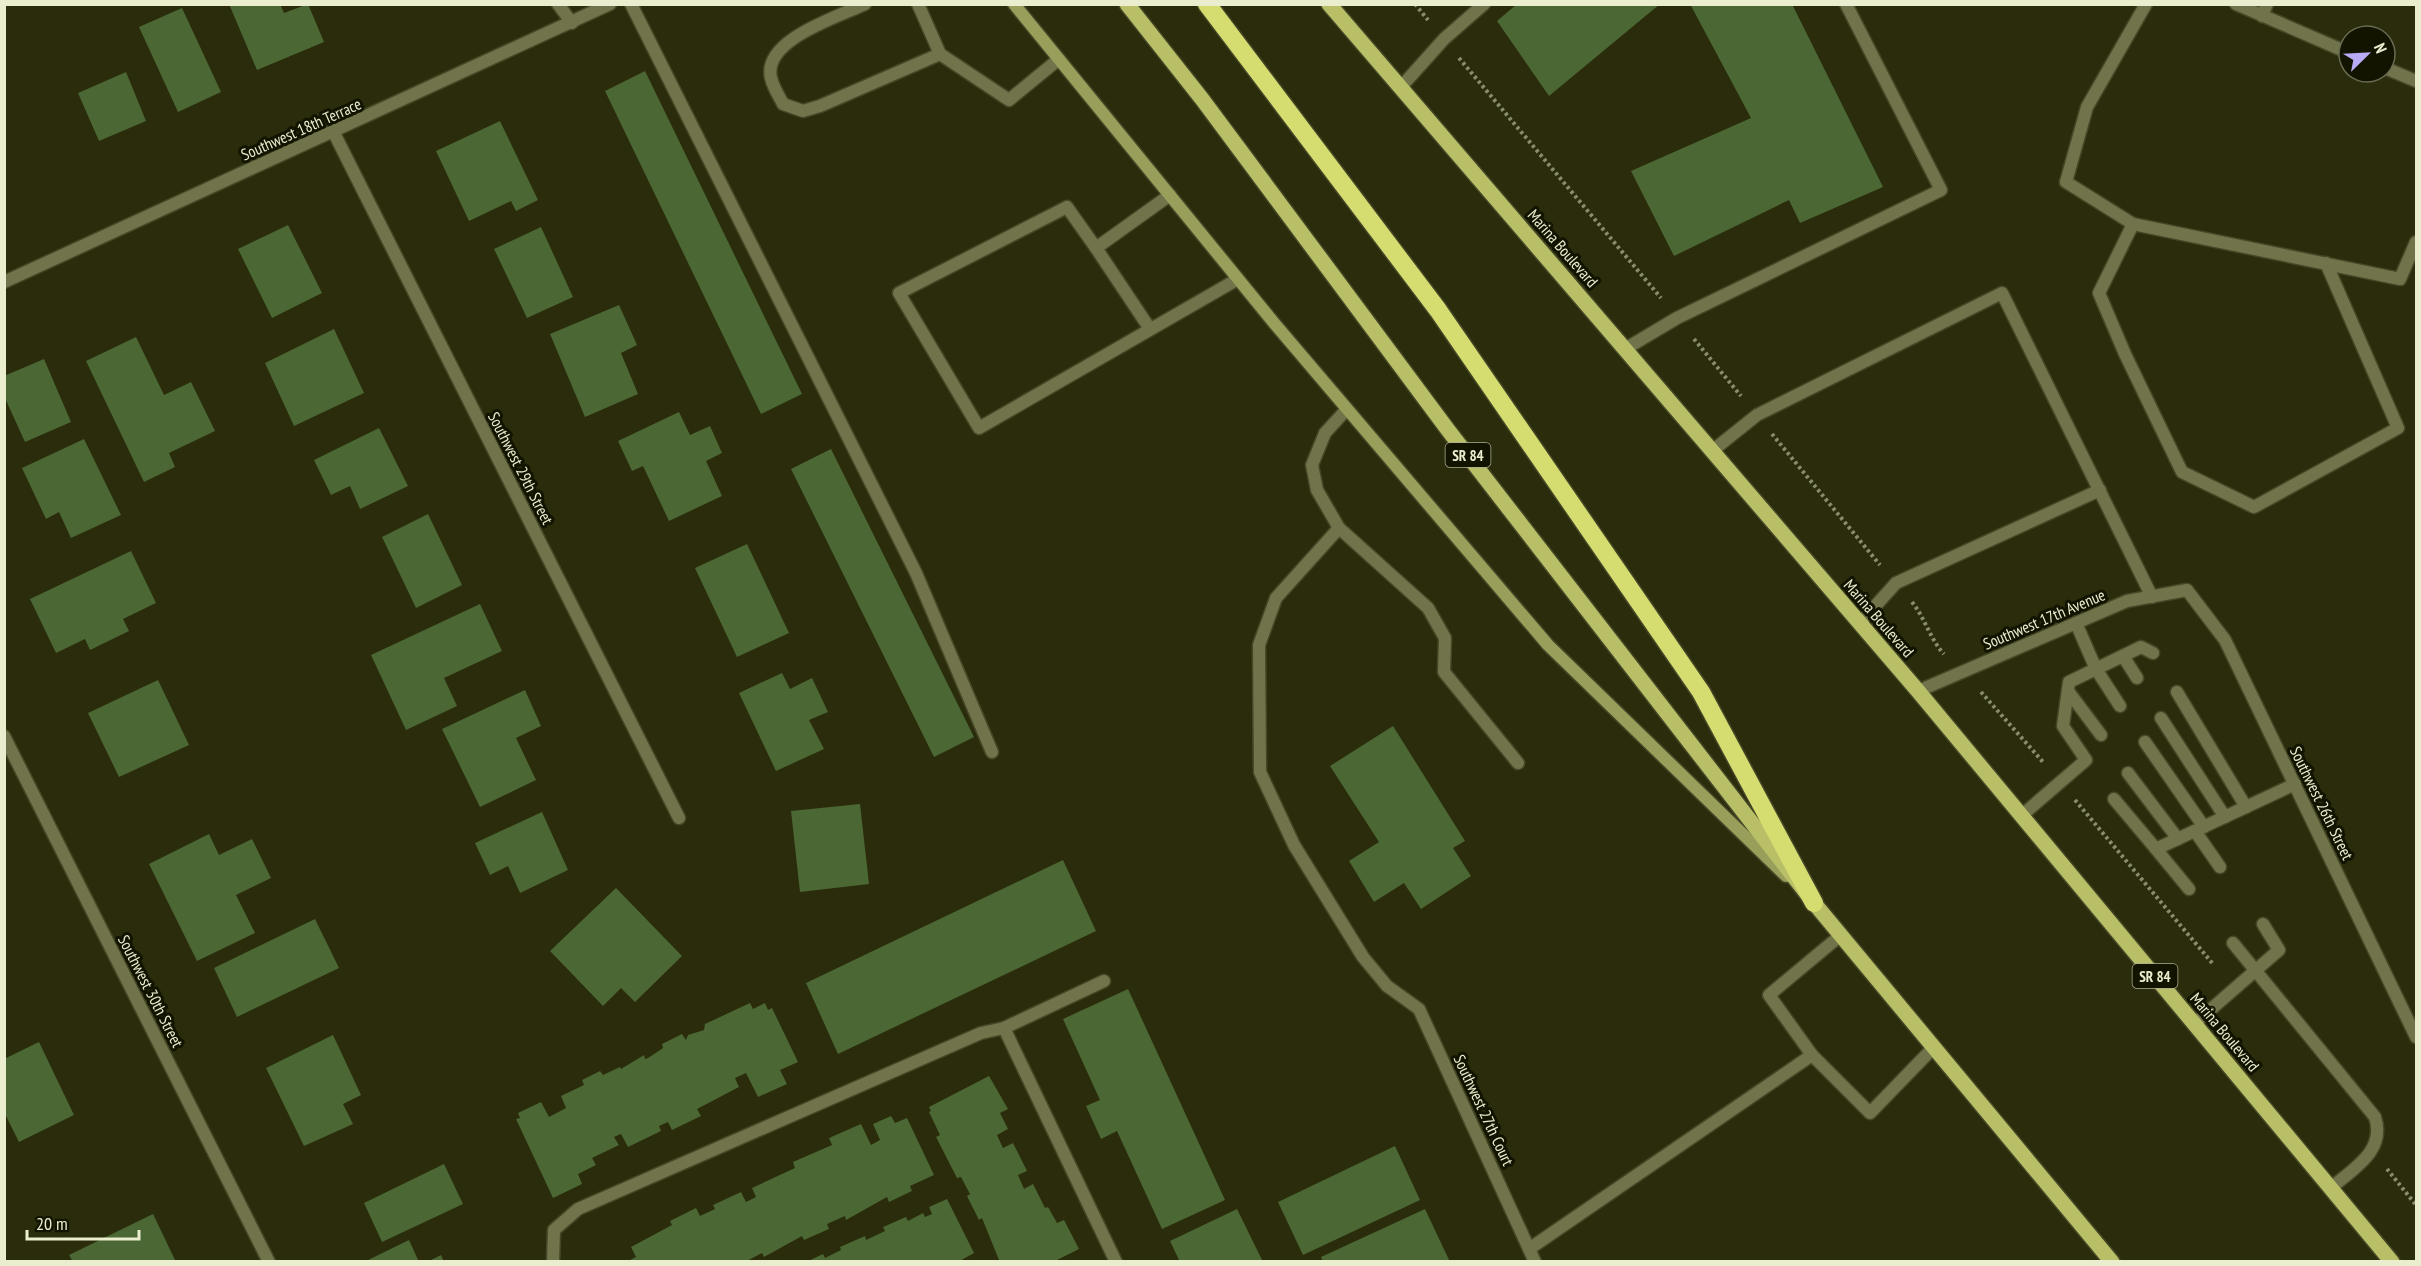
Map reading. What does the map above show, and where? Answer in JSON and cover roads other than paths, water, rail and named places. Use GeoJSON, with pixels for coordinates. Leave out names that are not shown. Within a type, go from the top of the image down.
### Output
{"type":"FeatureCollection","features":[{"type":"Feature","properties":{"kind":"highway"},"geometry":{"type":"LineString","coordinates":[[1207,4],[1438,310],[1701,692],[1814,903]]}},
{"type":"Feature","properties":{"kind":"main road"},"geometry":{"type":"LineString","coordinates":[[1014,4],[1238,279],[1548,645],[1814,903]]}},
{"type":"Feature","properties":{"kind":"main road","name":"SR 84"},"geometry":{"type":"LineString","coordinates":[[1127,4],[1202,99],[1449,430],[1814,903],[2112,1262]]}},
{"type":"Feature","properties":{"kind":"main road","name":"Marina Boulevard"},"geometry":{"type":"LineString","coordinates":[[1329,4],[1918,691],[2392,1262]]}},
{"type":"Feature","properties":{"kind":"street"},"geometry":{"type":"LineString","coordinates":[[558,4],[573,23]]}},
{"type":"Feature","properties":{"kind":"street","name":"Southwest 18th Terrace"},"geometry":{"type":"LineString","coordinates":[[4,282],[334,133],[610,4]]}},
{"type":"Feature","properties":{"kind":"street"},"geometry":{"type":"LineString","coordinates":[[631,4],[916,573],[992,752]]}},
{"type":"Feature","properties":{"kind":"street"},"geometry":{"type":"LineString","coordinates":[[865,4],[794,37],[777,50],[770,76],[783,104],[803,111],[820,106],[940,54]]}},
{"type":"Feature","properties":{"kind":"street"},"geometry":{"type":"LineString","coordinates":[[918,4],[940,54],[1009,100],[1059,59]]}},
{"type":"Feature","properties":{"kind":"street"},"geometry":{"type":"LineString","coordinates":[[1401,87],[1444,39],[1484,4]]}},
{"type":"Feature","properties":{"kind":"street"},"geometry":{"type":"LineString","coordinates":[[1626,349],[1677,318],[1941,190],[1846,4]]}},
{"type":"Feature","properties":{"kind":"street"},"geometry":{"type":"LineString","coordinates":[[2146,4],[2087,107],[2066,182],[2133,224],[2400,279],[2416,242]]}},
{"type":"Feature","properties":{"kind":"street"},"geometry":{"type":"LineString","coordinates":[[2236,4],[2265,10],[2337,46]]}},
{"type":"Feature","properties":{"kind":"street"},"geometry":{"type":"LineString","coordinates":[[2397,73],[2416,81]]}},
{"type":"Feature","properties":{"kind":"street","name":"Southwest 29th Street"},"geometry":{"type":"LineString","coordinates":[[334,133],[679,818]]}},
{"type":"Feature","properties":{"kind":"street"},"geometry":{"type":"LineString","coordinates":[[1096,248],[1170,195]]}},
{"type":"Feature","properties":{"kind":"street"},"geometry":{"type":"LineString","coordinates":[[1150,329],[1067,207],[899,293],[979,428],[1238,279]]}},
{"type":"Feature","properties":{"kind":"street"},"geometry":{"type":"LineString","coordinates":[[2133,224],[2099,293],[2125,354],[2182,472],[2254,507],[2398,428],[2326,263]]}},
{"type":"Feature","properties":{"kind":"street"},"geometry":{"type":"LineString","coordinates":[[1713,451],[1757,415],[2002,293],[2152,597]]}},
{"type":"Feature","properties":{"kind":"street"},"geometry":{"type":"LineString","coordinates":[[1347,409],[1325,433],[1312,465],[1317,490],[1339,528],[1428,608],[1445,638],[1444,672],[1518,763]]}},
{"type":"Feature","properties":{"kind":"street"},"geometry":{"type":"LineString","coordinates":[[1860,623],[1896,583],[2100,490]]}},
{"type":"Feature","properties":{"kind":"street","name":"Southwest 27th Court"},"geometry":{"type":"LineString","coordinates":[[1339,528],[1276,598],[1259,645],[1260,772],[1294,845],[1363,957],[1387,986],[1419,1009],[1535,1262]]}},
{"type":"Feature","properties":{"kind":"street","name":"Southwest 17th Avenue"},"geometry":{"type":"LineString","coordinates":[[1918,691],[2127,601],[2187,590]]}},
{"type":"Feature","properties":{"kind":"street","name":"Southwest 26th Street"},"geometry":{"type":"LineString","coordinates":[[2187,590],[2225,640],[2416,1036]]}},
{"type":"Feature","properties":{"kind":"street"},"geometry":{"type":"LineString","coordinates":[[2076,623],[2096,669],[2120,706]]}},
{"type":"Feature","properties":{"kind":"street"},"geometry":{"type":"LineString","coordinates":[[2022,816],[2086,760],[2063,726],[2069,682],[2141,647],[2153,653]]}},
{"type":"Feature","properties":{"kind":"street"},"geometry":{"type":"LineString","coordinates":[[2123,656],[2137,678]]}},
{"type":"Feature","properties":{"kind":"street"},"geometry":{"type":"LineString","coordinates":[[2068,691],[2101,735]]}},
{"type":"Feature","properties":{"kind":"street"},"geometry":{"type":"LineString","coordinates":[[2177,692],[2246,807]]}},
{"type":"Feature","properties":{"kind":"street"},"geometry":{"type":"LineString","coordinates":[[2161,718],[2225,816]]}},
{"type":"Feature","properties":{"kind":"street","name":"Southwest 30th Street"},"geometry":{"type":"LineString","coordinates":[[4,736],[269,1262]]}},
{"type":"Feature","properties":{"kind":"street"},"geometry":{"type":"LineString","coordinates":[[2145,742],[2220,867]]}},
{"type":"Feature","properties":{"kind":"street"},"geometry":{"type":"LineString","coordinates":[[2128,772],[2178,839]]}},
{"type":"Feature","properties":{"kind":"street"},"geometry":{"type":"LineString","coordinates":[[2156,849],[2295,784]]}},
{"type":"Feature","properties":{"kind":"street"},"geometry":{"type":"LineString","coordinates":[[2114,799],[2189,889]]}},
{"type":"Feature","properties":{"kind":"street"},"geometry":{"type":"LineString","coordinates":[[2194,1024],[2279,950],[2263,924]]}},
{"type":"Feature","properties":{"kind":"street"},"geometry":{"type":"LineString","coordinates":[[1840,935],[1769,995],[1812,1055],[1870,1113],[1934,1047]]}},
{"type":"Feature","properties":{"kind":"street"},"geometry":{"type":"LineString","coordinates":[[2233,943],[2375,1117],[2379,1130],[2377,1143],[2372,1152],[2331,1188]]}},
{"type":"Feature","properties":{"kind":"street"},"geometry":{"type":"LineString","coordinates":[[553,1262],[554,1230],[578,1209],[981,1033],[1004,1028],[1104,981]]}},
{"type":"Feature","properties":{"kind":"street"},"geometry":{"type":"LineString","coordinates":[[1004,1028],[1116,1262]]}},
{"type":"Feature","properties":{"kind":"street"},"geometry":{"type":"LineString","coordinates":[[1529,1249],[1812,1055]]}}]}
